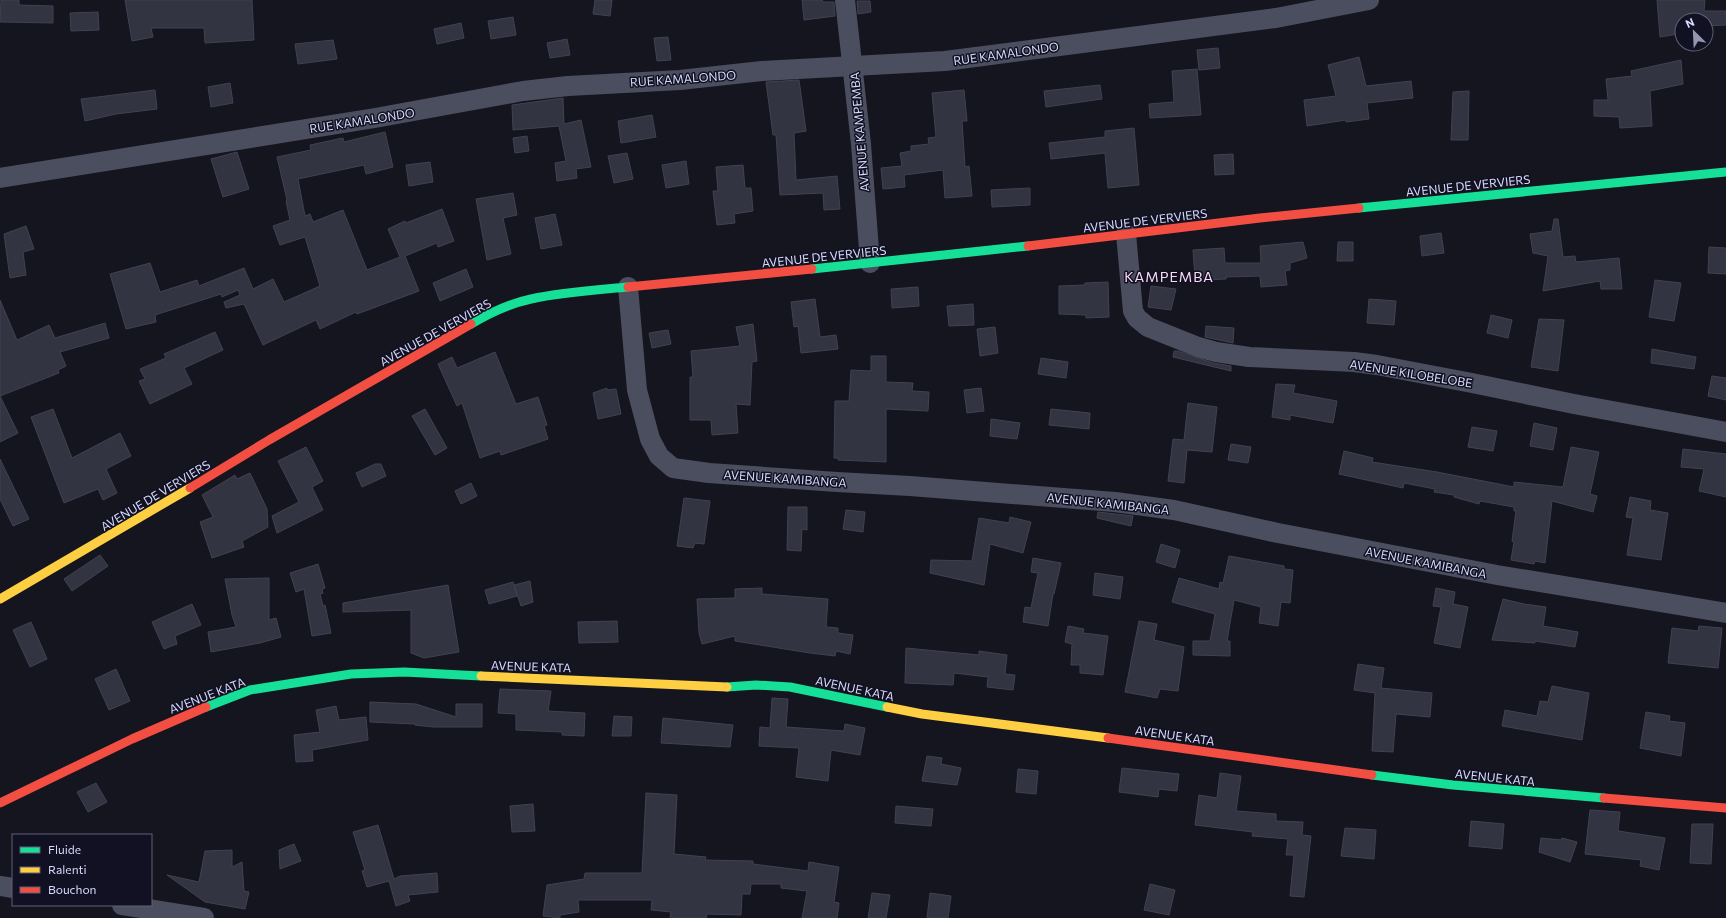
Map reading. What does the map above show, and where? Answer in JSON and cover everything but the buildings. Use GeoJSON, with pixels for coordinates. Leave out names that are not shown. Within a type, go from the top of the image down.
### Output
{"type":"FeatureCollection","features":[{"type":"Feature","properties":{"kind":"street","name":"AVENUE KAMPEMBA"},"geometry":{"type":"LineString","coordinates":[[845,0],[861,144],[870,263]]}},
{"type":"Feature","properties":{"kind":"street","name":"RUE KAMALONDO"},"geometry":{"type":"LineString","coordinates":[[0,178],[367,120],[531,90],[568,86],[680,80],[762,71],[945,61],[1276,18],[1369,0]]}},
{"type":"Feature","properties":{"kind":"street","name":"AVENUE DE VERVIERS"},"geometry":{"type":"LineString","coordinates":[[0,599],[152,512],[269,440],[484,316],[529,299],[576,292],[966,254],[1126,234],[1384,205],[1726,172]]}},
{"type":"Feature","properties":{"kind":"street","name":"AVENUE KILOBELOBE"},"geometry":{"type":"LineString","coordinates":[[1126,234],[1133,311],[1136,318],[1148,327],[1198,347],[1249,357],[1354,362],[1377,365],[1726,432]]}},
{"type":"Feature","properties":{"kind":"street","name":"AVENUE KAMIBANGA"},"geometry":{"type":"LineString","coordinates":[[628,287],[637,390],[650,439],[659,456],[673,468],[717,473],[1115,502],[1174,510],[1278,533],[1490,574],[1726,613]]}},
{"type":"Feature","properties":{"kind":"street","name":"AVENUE KATA"},"geometry":{"type":"LineString","coordinates":[[0,804],[132,739],[229,697],[250,690],[351,674],[404,672],[622,681],[711,687],[756,685],[790,687],[922,714],[1164,745],[1326,769],[1453,785],[1726,808]]}},
{"type":"Feature","properties":{"kind":"street"},"geometry":{"type":"LineString","coordinates":[[0,886],[12,888]]}},
{"type":"Feature","properties":{"kind":"street"},"geometry":{"type":"LineString","coordinates":[[128,906],[204,918]]}},
{"type":"Feature","properties":{"kind":"traffic: fast"},"geometry":{"type":"LineString","coordinates":[[1359,208],[1726,172]]}},
{"type":"Feature","properties":{"kind":"traffic: fast"},"geometry":{"type":"LineString","coordinates":[[812,269],[1028,246]]}},
{"type":"Feature","properties":{"kind":"traffic: fast"},"geometry":{"type":"LineString","coordinates":[[471,324],[500,309],[531,299],[567,293],[628,287]]}},
{"type":"Feature","properties":{"kind":"traffic: fast"},"geometry":{"type":"LineString","coordinates":[[206,707],[250,690],[351,674],[404,672],[481,676]]}},
{"type":"Feature","properties":{"kind":"traffic: fast"},"geometry":{"type":"LineString","coordinates":[[727,687],[756,685],[790,687],[887,707]]}},
{"type":"Feature","properties":{"kind":"traffic: fast"},"geometry":{"type":"LineString","coordinates":[[1372,775],[1453,785],[1604,798]]}},
{"type":"Feature","properties":{"kind":"traffic: slow"},"geometry":{"type":"LineString","coordinates":[[0,599],[190,488]]}},
{"type":"Feature","properties":{"kind":"traffic: slow"},"geometry":{"type":"LineString","coordinates":[[481,676],[727,687]]}},
{"type":"Feature","properties":{"kind":"traffic: slow"},"geometry":{"type":"LineString","coordinates":[[887,707],[922,714],[1108,738]]}},
{"type":"Feature","properties":{"kind":"traffic: jam"},"geometry":{"type":"LineString","coordinates":[[1028,246],[1260,218],[1359,208]]}},
{"type":"Feature","properties":{"kind":"traffic: jam"},"geometry":{"type":"LineString","coordinates":[[628,287],[812,269]]}},
{"type":"Feature","properties":{"kind":"traffic: jam"},"geometry":{"type":"LineString","coordinates":[[190,488],[269,440],[471,324]]}},
{"type":"Feature","properties":{"kind":"traffic: jam"},"geometry":{"type":"LineString","coordinates":[[0,803],[132,739],[206,707]]}},
{"type":"Feature","properties":{"kind":"traffic: jam"},"geometry":{"type":"LineString","coordinates":[[1108,738],[1372,775]]}},
{"type":"Feature","properties":{"kind":"traffic: jam"},"geometry":{"type":"LineString","coordinates":[[1604,798],[1726,808]]}},
{"type":"Feature","properties":{"kind":"district","name":"KAMPEMBA"},"geometry":{"type":"Point","coordinates":[1169,276]}}]}
